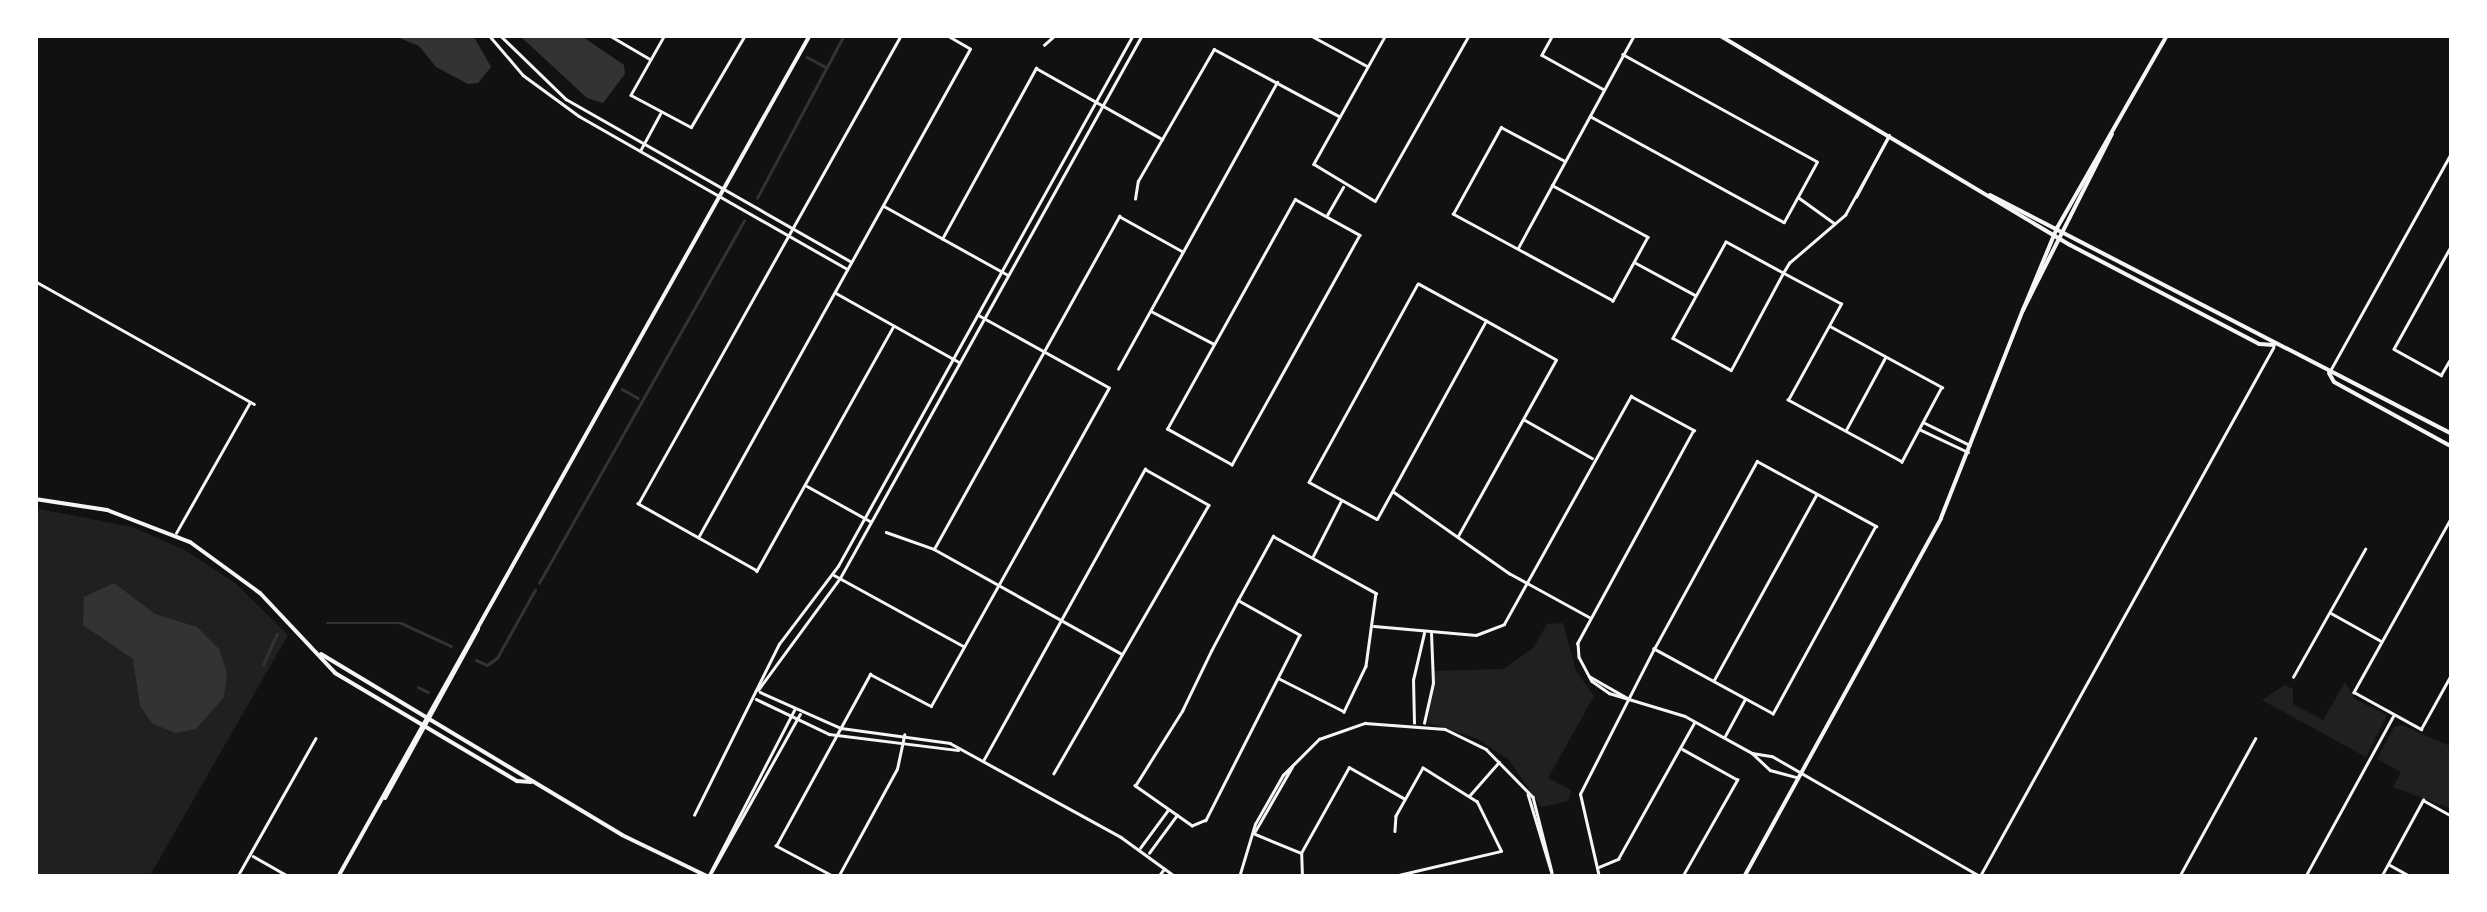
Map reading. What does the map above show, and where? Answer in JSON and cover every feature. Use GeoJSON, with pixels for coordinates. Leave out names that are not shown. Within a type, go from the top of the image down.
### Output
{"type":"FeatureCollection","features":[{"type":"Feature","properties":{"kind":"main road"},"geometry":{"type":"LineString","coordinates":[[383,799],[420,725],[478,629],[810,35]]}},
{"type":"Feature","properties":{"kind":"main road"},"geometry":{"type":"LineString","coordinates":[[1719,35],[1990,195],[2264,333],[2274,345]]}},
{"type":"Feature","properties":{"kind":"main road"},"geometry":{"type":"LineString","coordinates":[[1744,877],[1941,518],[2055,231],[2167,35]]}},
{"type":"Feature","properties":{"kind":"main road"},"geometry":{"type":"LineString","coordinates":[[2023,310],[2112,134]]}},
{"type":"Feature","properties":{"kind":"main road"},"geometry":{"type":"LineString","coordinates":[[2055,231],[2061,240],[2259,344],[2274,345],[2452,434]]}},
{"type":"Feature","properties":{"kind":"main road"},"geometry":{"type":"LineString","coordinates":[[2329,373],[2334,382],[2452,447]]}},
{"type":"Feature","properties":{"kind":"main road"},"geometry":{"type":"LineString","coordinates":[[35,499],[107,510],[175,534],[231,568],[336,673],[517,781],[531,782],[709,877]]}},
{"type":"Feature","properties":{"kind":"main road"},"geometry":{"type":"LineString","coordinates":[[338,877],[435,718],[478,629]]}},
{"type":"Feature","properties":{"kind":"main road"},"geometry":{"type":"LineString","coordinates":[[321,654],[523,770],[531,782]]}},
{"type":"Feature","properties":{"kind":"street"},"geometry":{"type":"LineString","coordinates":[[489,35],[545,94],[639,152],[848,268]]}},
{"type":"Feature","properties":{"kind":"street"},"geometry":{"type":"LineString","coordinates":[[500,35],[566,99],[851,262]]}},
{"type":"Feature","properties":{"kind":"street"},"geometry":{"type":"LineString","coordinates":[[608,35],[651,60]]}},
{"type":"Feature","properties":{"kind":"street"},"geometry":{"type":"LineString","coordinates":[[664,35],[631,95],[692,127],[745,35]]}},
{"type":"Feature","properties":{"kind":"street"},"geometry":{"type":"LineString","coordinates":[[894,326],[757,571],[638,504],[901,35]]}},
{"type":"Feature","properties":{"kind":"street"},"geometry":{"type":"LineString","coordinates":[[698,538],[970,49],[946,35]]}},
{"type":"Feature","properties":{"kind":"street"},"geometry":{"type":"LineString","coordinates":[[1044,45],[1055,35]]}},
{"type":"Feature","properties":{"kind":"street"},"geometry":{"type":"LineString","coordinates":[[694,815],[786,634],[833,574],[866,518],[1133,35]]}},
{"type":"Feature","properties":{"kind":"street"},"geometry":{"type":"LineString","coordinates":[[757,690],[840,578],[1142,35]]}},
{"type":"Feature","properties":{"kind":"street"},"geometry":{"type":"LineString","coordinates":[[1310,35],[1368,67]]}},
{"type":"Feature","properties":{"kind":"street"},"geometry":{"type":"LineString","coordinates":[[1386,35],[1314,164],[1375,201],[1469,35]]}},
{"type":"Feature","properties":{"kind":"street"},"geometry":{"type":"LineString","coordinates":[[1553,35],[1542,55],[1604,90]]}},
{"type":"Feature","properties":{"kind":"street"},"geometry":{"type":"LineString","coordinates":[[1517,249],[1634,35]]}},
{"type":"Feature","properties":{"kind":"street"},"geometry":{"type":"LineString","coordinates":[[2094,35],[2102,35]]}},
{"type":"Feature","properties":{"kind":"street"},"geometry":{"type":"LineString","coordinates":[[1135,199],[1162,139],[1214,49],[1340,117]]}},
{"type":"Feature","properties":{"kind":"street"},"geometry":{"type":"LineString","coordinates":[[1590,116],[1784,222],[1818,162],[1623,55]]}},
{"type":"Feature","properties":{"kind":"street"},"geometry":{"type":"LineString","coordinates":[[942,238],[1036,68],[1162,139]]}},
{"type":"Feature","properties":{"kind":"street"},"geometry":{"type":"LineString","coordinates":[[1118,370],[1277,82]]}},
{"type":"Feature","properties":{"kind":"street"},"geometry":{"type":"LineString","coordinates":[[639,152],[662,112]]}},
{"type":"Feature","properties":{"kind":"street"},"geometry":{"type":"LineString","coordinates":[[1552,185],[1648,238],[1613,302],[1453,214],[1501,127],[1565,161]]}},
{"type":"Feature","properties":{"kind":"street"},"geometry":{"type":"LineString","coordinates":[[1856,198],[1856,188],[1889,135]]}},
{"type":"Feature","properties":{"kind":"street"},"geometry":{"type":"LineString","coordinates":[[1830,326],[1942,388],[1902,462],[1788,400],[1841,304],[1783,274],[1726,242],[1673,338],[1730,370],[1783,274],[1802,249],[1835,224],[1856,198],[1889,135]]}},
{"type":"Feature","properties":{"kind":"street"},"geometry":{"type":"LineString","coordinates":[[2329,373],[2452,152]]}},
{"type":"Feature","properties":{"kind":"street"},"geometry":{"type":"LineString","coordinates":[[1327,216],[1344,185]]}},
{"type":"Feature","properties":{"kind":"street"},"geometry":{"type":"LineString","coordinates":[[1798,196],[1835,224]]}},
{"type":"Feature","properties":{"kind":"street"},"geometry":{"type":"LineString","coordinates":[[1295,198],[1327,216],[1360,235],[1232,465],[1167,429],[1295,198]]}},
{"type":"Feature","properties":{"kind":"street"},"geometry":{"type":"LineString","coordinates":[[883,206],[1008,275]]}},
{"type":"Feature","properties":{"kind":"street"},"geometry":{"type":"LineString","coordinates":[[934,549],[1119,216],[1182,251]]}},
{"type":"Feature","properties":{"kind":"street"},"geometry":{"type":"LineString","coordinates":[[2452,245],[2394,349],[2441,375],[2452,356]]}},
{"type":"Feature","properties":{"kind":"street"},"geometry":{"type":"LineString","coordinates":[[1634,262],[1696,296]]}},
{"type":"Feature","properties":{"kind":"street"},"geometry":{"type":"LineString","coordinates":[[35,280],[252,403],[175,534]]}},
{"type":"Feature","properties":{"kind":"street"},"geometry":{"type":"LineString","coordinates":[[1458,536],[1556,360],[1418,284],[1309,482],[1377,520],[1486,322]]}},
{"type":"Feature","properties":{"kind":"street"},"geometry":{"type":"LineString","coordinates":[[835,292],[959,362]]}},
{"type":"Feature","properties":{"kind":"street"},"geometry":{"type":"LineString","coordinates":[[1150,310],[1214,344]]}},
{"type":"Feature","properties":{"kind":"street"},"geometry":{"type":"LineString","coordinates":[[904,735],[897,769],[836,877],[776,846],[870,674],[930,706],[1109,388],[977,315]]}},
{"type":"Feature","properties":{"kind":"street"},"geometry":{"type":"LineString","coordinates":[[1752,753],[1772,756],[1799,777],[1981,876],[2274,345]]}},
{"type":"Feature","properties":{"kind":"street"},"geometry":{"type":"LineString","coordinates":[[1845,431],[1886,356]]}},
{"type":"Feature","properties":{"kind":"street"},"geometry":{"type":"LineString","coordinates":[[1374,626],[1424,632],[1494,632],[1528,583],[1592,458],[1631,396],[1694,430],[1578,642],[1590,676],[1602,689],[1695,721],[1752,753],[1770,770],[1799,777]]}},
{"type":"Feature","properties":{"kind":"street"},"geometry":{"type":"LineString","coordinates":[[1523,420],[1592,458]]}},
{"type":"Feature","properties":{"kind":"street"},"geometry":{"type":"LineString","coordinates":[[1923,422],[1971,445]]}},
{"type":"Feature","properties":{"kind":"street"},"geometry":{"type":"LineString","coordinates":[[1919,430],[1968,452]]}},
{"type":"Feature","properties":{"kind":"street"},"geometry":{"type":"LineString","coordinates":[[1600,877],[1580,794],[1654,649],[1757,461],[1876,526],[1772,714],[1654,649]]}},
{"type":"Feature","properties":{"kind":"street"},"geometry":{"type":"LineString","coordinates":[[983,761],[1146,469],[1209,505],[1054,773]]}},
{"type":"Feature","properties":{"kind":"street"},"geometry":{"type":"LineString","coordinates":[[805,485],[872,522]]}},
{"type":"Feature","properties":{"kind":"street"},"geometry":{"type":"LineString","coordinates":[[1392,492],[1528,583],[1591,618]]}},
{"type":"Feature","properties":{"kind":"street"},"geometry":{"type":"LineString","coordinates":[[1713,682],[1816,494]]}},
{"type":"Feature","properties":{"kind":"street"},"geometry":{"type":"LineString","coordinates":[[1312,558],[1342,500]]}},
{"type":"Feature","properties":{"kind":"street"},"geometry":{"type":"LineString","coordinates":[[2452,516],[2354,692],[2421,729],[2452,674]]}},
{"type":"Feature","properties":{"kind":"street"},"geometry":{"type":"LineString","coordinates":[[886,532],[934,549],[1124,655]]}},
{"type":"Feature","properties":{"kind":"street"},"geometry":{"type":"LineString","coordinates":[[1238,600],[1300,634],[1280,679],[1199,828],[1135,786],[1238,600],[1274,536],[1376,592],[1366,666],[1344,712],[1280,679]]}},
{"type":"Feature","properties":{"kind":"street"},"geometry":{"type":"LineString","coordinates":[[2294,677],[2365,548]]}},
{"type":"Feature","properties":{"kind":"street"},"geometry":{"type":"LineString","coordinates":[[833,574],[964,647]]}},
{"type":"Feature","properties":{"kind":"street"},"geometry":{"type":"LineString","coordinates":[[2330,612],[2382,642]]}},
{"type":"Feature","properties":{"kind":"street"},"geometry":{"type":"LineString","coordinates":[[1419,724],[1416,675],[1424,632]]}},
{"type":"Feature","properties":{"kind":"street"},"geometry":{"type":"LineString","coordinates":[[1419,724],[1430,675],[1431,632]]}},
{"type":"Feature","properties":{"kind":"street"},"geometry":{"type":"LineString","coordinates":[[1416,675],[1430,675]]}},
{"type":"Feature","properties":{"kind":"street"},"geometry":{"type":"LineString","coordinates":[[1590,676],[1630,700]]}},
{"type":"Feature","properties":{"kind":"street"},"geometry":{"type":"LineString","coordinates":[[1602,689],[1606,683]]}},
{"type":"Feature","properties":{"kind":"street"},"geometry":{"type":"LineString","coordinates":[[1416,688],[1428,690]]}},
{"type":"Feature","properties":{"kind":"street"},"geometry":{"type":"LineString","coordinates":[[757,690],[800,714],[841,728],[904,735],[960,750],[1140,848],[1176,877]]}},
{"type":"Feature","properties":{"kind":"street"},"geometry":{"type":"LineString","coordinates":[[753,697],[796,721],[837,735],[960,750]]}},
{"type":"Feature","properties":{"kind":"street"},"geometry":{"type":"LineString","coordinates":[[1724,737],[1745,699]]}},
{"type":"Feature","properties":{"kind":"street"},"geometry":{"type":"LineString","coordinates":[[709,877],[794,710]]}},
{"type":"Feature","properties":{"kind":"street"},"geometry":{"type":"LineString","coordinates":[[709,877],[800,714]]}},
{"type":"Feature","properties":{"kind":"street"},"geometry":{"type":"LineString","coordinates":[[2305,877],[2394,714]]}},
{"type":"Feature","properties":{"kind":"street"},"geometry":{"type":"LineString","coordinates":[[1597,867],[1618,860],[1695,721]]}},
{"type":"Feature","properties":{"kind":"street"},"geometry":{"type":"LineString","coordinates":[[1239,877],[1254,833],[1292,766],[1336,730],[1419,724],[1468,738],[1500,761],[1528,792],[1544,820],[1553,874]]}},
{"type":"Feature","properties":{"kind":"street"},"geometry":{"type":"LineString","coordinates":[[237,877],[315,739]]}},
{"type":"Feature","properties":{"kind":"street"},"geometry":{"type":"LineString","coordinates":[[2179,877],[2255,739]]}},
{"type":"Feature","properties":{"kind":"street"},"geometry":{"type":"LineString","coordinates":[[1681,749],[1737,780],[1682,877]]}},
{"type":"Feature","properties":{"kind":"street"},"geometry":{"type":"LineString","coordinates":[[1469,796],[1500,761]]}},
{"type":"Feature","properties":{"kind":"street"},"geometry":{"type":"LineString","coordinates":[[1302,877],[1301,853],[1349,767],[1406,798]]}},
{"type":"Feature","properties":{"kind":"street"},"geometry":{"type":"LineString","coordinates":[[1390,877],[1501,852],[1486,813],[1469,796],[1423,768],[1406,798],[1395,831]]}},
{"type":"Feature","properties":{"kind":"street"},"geometry":{"type":"LineString","coordinates":[[2381,877],[2423,800],[2452,816]]}},
{"type":"Feature","properties":{"kind":"street"},"geometry":{"type":"LineString","coordinates":[[1140,848],[1169,809]]}},
{"type":"Feature","properties":{"kind":"street"},"geometry":{"type":"LineString","coordinates":[[1148,854],[1177,815]]}},
{"type":"Feature","properties":{"kind":"street"},"geometry":{"type":"LineString","coordinates":[[1154,830],[1162,836]]}},
{"type":"Feature","properties":{"kind":"street"},"geometry":{"type":"LineString","coordinates":[[1254,833],[1301,853]]}},
{"type":"Feature","properties":{"kind":"street"},"geometry":{"type":"LineString","coordinates":[[250,854],[290,877]]}},
{"type":"Feature","properties":{"kind":"street"},"geometry":{"type":"LineString","coordinates":[[2388,864],[2412,877]]}},
{"type":"Feature","properties":{"kind":"street"},"geometry":{"type":"LineString","coordinates":[[1158,877],[1165,868]]}},
{"type":"Feature","properties":{"kind":"shaded area"},"geometry":{"type":"Polygon","coordinates":[[[392,35],[473,35],[491,67],[478,83],[468,84],[436,67],[419,46],[392,35]]]}},
{"type":"Feature","properties":{"kind":"shaded area"},"geometry":{"type":"Polygon","coordinates":[[[519,35],[580,35],[624,65],[625,74],[603,103],[587,98],[519,35]]]}},
{"type":"Feature","properties":{"kind":"shaded area"},"geometry":{"type":"Polygon","coordinates":[[[35,508],[132,527],[185,550],[235,583],[288,635],[149,877],[35,877],[35,508]]]}},
{"type":"Feature","properties":{"kind":"shaded area"},"geometry":{"type":"Polygon","coordinates":[[[114,583],[155,614],[197,627],[219,649],[227,673],[224,697],[196,729],[175,733],[152,723],[140,706],[133,659],[83,625],[84,597],[114,583]]]}},
{"type":"Feature","properties":{"kind":"shaded area"},"geometry":{"type":"Polygon","coordinates":[[[1563,623],[1576,671],[1594,696],[1548,778],[1571,790],[1569,801],[1541,807],[1509,760],[1478,739],[1428,723],[1432,671],[1504,669],[1533,648],[1547,624],[1563,623]]]}},
{"type":"Feature","properties":{"kind":"shaded area"},"geometry":{"type":"Polygon","coordinates":[[[2345,682],[2355,699],[2387,715],[2366,757],[2262,700],[2285,685],[2293,689],[2293,704],[2323,720],[2345,682]]]}},
{"type":"Feature","properties":{"kind":"shaded area"},"geometry":{"type":"Polygon","coordinates":[[[2402,725],[2452,747],[2452,809],[2393,787],[2401,772],[2377,759],[2394,727],[2402,725]]]}},
{"type":"Feature","properties":{"kind":"waterway"},"geometry":{"type":"LineString","coordinates":[[757,198],[844,35]]}},
{"type":"Feature","properties":{"kind":"waterway"},"geometry":{"type":"LineString","coordinates":[[807,57],[826,67]]}},
{"type":"Feature","properties":{"kind":"waterway"},"geometry":{"type":"LineString","coordinates":[[539,583],[744,221]]}},
{"type":"Feature","properties":{"kind":"waterway"},"geometry":{"type":"LineString","coordinates":[[622,389],[638,398]]}},
{"type":"Feature","properties":{"kind":"waterway"},"geometry":{"type":"LineString","coordinates":[[476,660],[487,665],[497,658],[535,590]]}},
{"type":"Feature","properties":{"kind":"waterway"},"geometry":{"type":"LineString","coordinates":[[327,623],[401,623],[451,646]]}},
{"type":"Feature","properties":{"kind":"waterway"},"geometry":{"type":"LineString","coordinates":[[263,665],[277,634]]}},
{"type":"Feature","properties":{"kind":"waterway"},"geometry":{"type":"LineString","coordinates":[[418,687],[428,692]]}}]}
